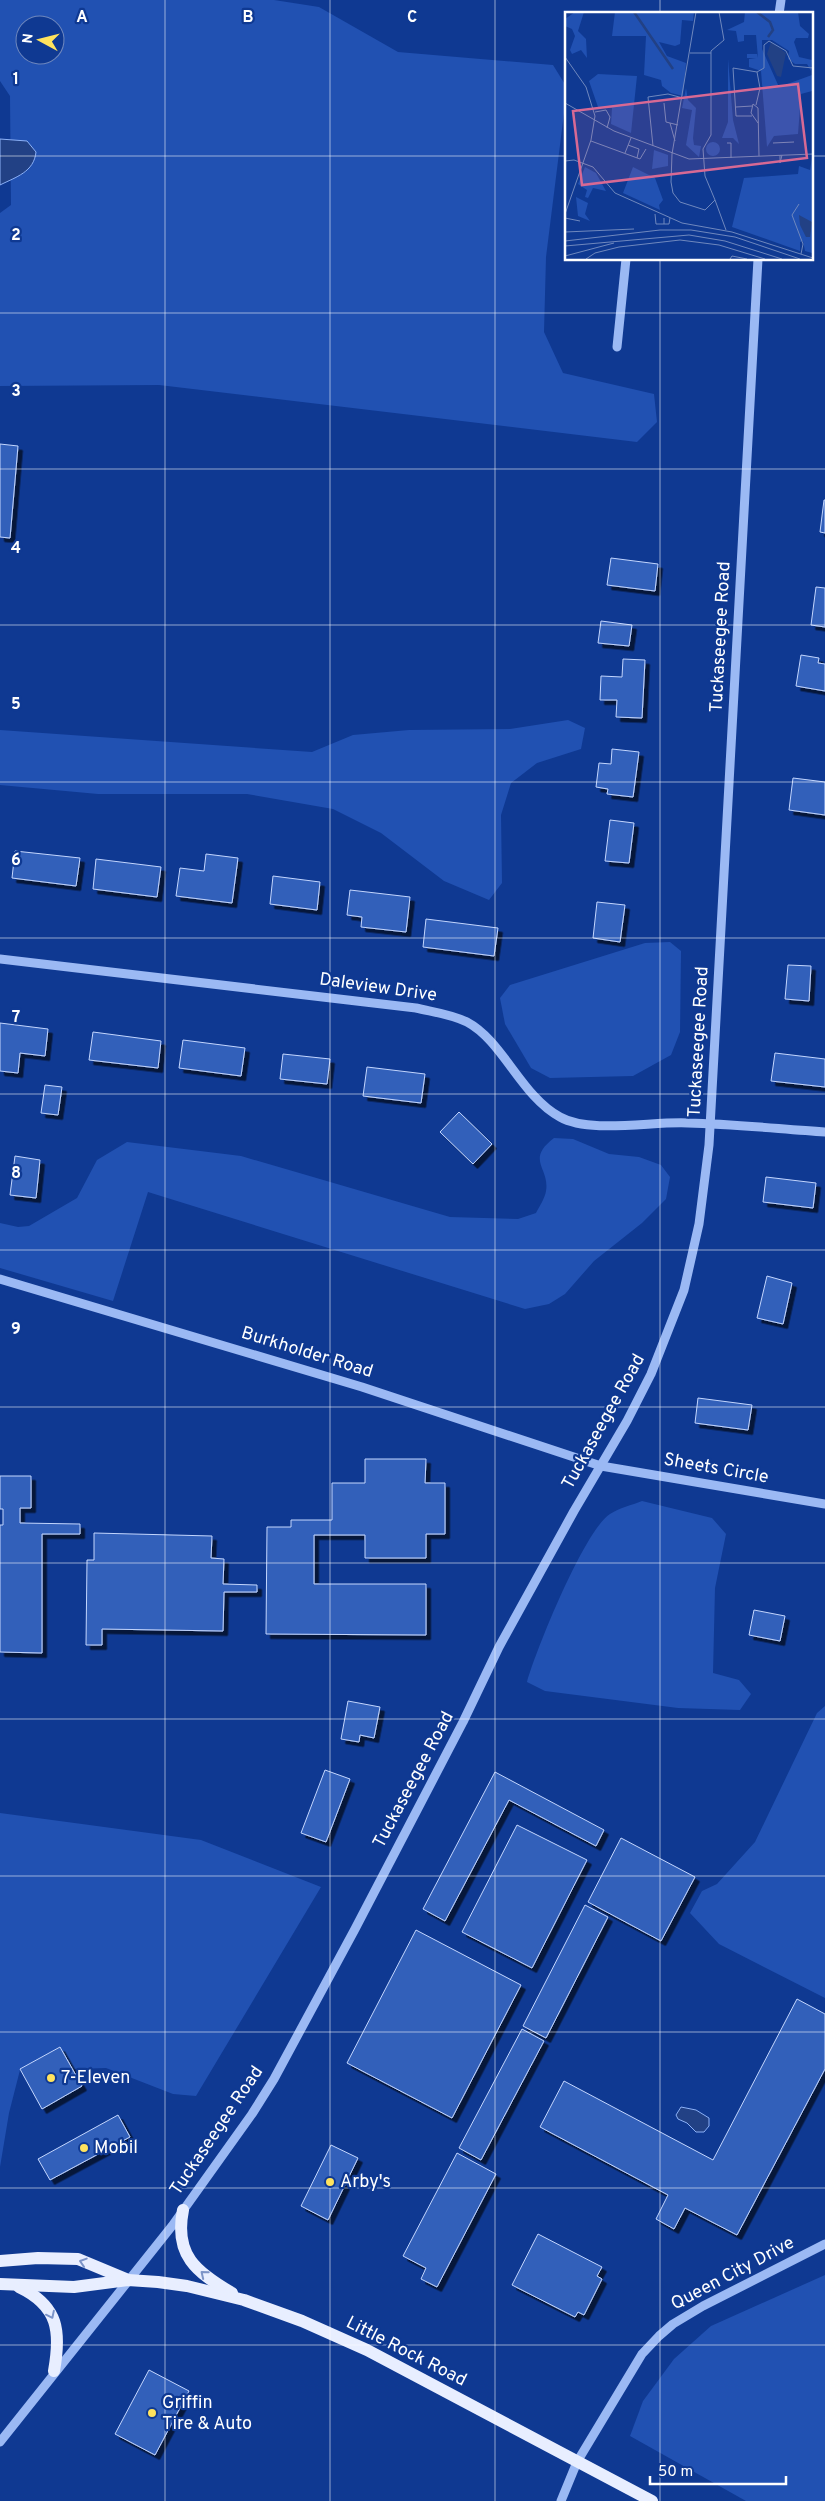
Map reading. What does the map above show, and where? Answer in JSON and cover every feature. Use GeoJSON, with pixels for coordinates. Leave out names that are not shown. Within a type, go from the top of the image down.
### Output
{"type":"FeatureCollection","features":[{"type":"Feature","properties":{"kind":"main road"},"geometry":{"type":"LineString","coordinates":[[183,2210],[180,2226],[181,2241],[188,2258],[214,2282],[244,2300]]}},
{"type":"Feature","properties":{"kind":"main road","name":"Little Rock Road"},"geometry":{"type":"LineString","coordinates":[[0,2261],[38,2258],[78,2260],[128,2280]]}},
{"type":"Feature","properties":{"kind":"main road","name":"Little Rock Road"},"geometry":{"type":"LineString","coordinates":[[0,2284],[74,2287],[128,2280],[187,2286],[244,2300],[302,2321],[367,2350],[652,2501]]}},
{"type":"Feature","properties":{"kind":"main road"},"geometry":{"type":"LineString","coordinates":[[15,2285],[32,2293],[44,2302],[51,2311],[57,2335],[54,2371]]}},
{"type":"Feature","properties":{"kind":"street"},"geometry":{"type":"LineString","coordinates":[[618,347],[626,260]]}},
{"type":"Feature","properties":{"kind":"street","name":"Tuckaseegee Road"},"geometry":{"type":"LineString","coordinates":[[0,2442],[54,2371],[183,2210],[252,2114],[274,2079],[356,1929],[463,1722],[499,1647],[651,1374],[684,1290],[699,1224],[710,1124],[758,260]]}},
{"type":"Feature","properties":{"kind":"street","name":"Daleview Drive"},"geometry":{"type":"LineString","coordinates":[[0,959],[406,1007],[446,1014],[476,1028],[495,1048],[540,1104],[561,1118],[593,1125],[710,1124]]}},
{"type":"Feature","properties":{"kind":"street"},"geometry":{"type":"LineString","coordinates":[[710,1124],[825,1132]]}},
{"type":"Feature","properties":{"kind":"street","name":"Burkholder Road"},"geometry":{"type":"LineString","coordinates":[[0,1279],[362,1387],[601,1466]]}},
{"type":"Feature","properties":{"kind":"street","name":"Sheets Circle"},"geometry":{"type":"LineString","coordinates":[[601,1466],[825,1504]]}},
{"type":"Feature","properties":{"kind":"street","name":"Queen City Drive"},"geometry":{"type":"LineString","coordinates":[[561,2501],[577,2462],[642,2354],[659,2336],[703,2306],[825,2244]]}},
{"type":"Feature","properties":{"kind":"shaded area"},"geometry":{"type":"Polygon","coordinates":[[[0,0],[274,0],[319,7],[398,52],[553,65],[565,84],[565,105],[546,257],[544,332],[563,373],[654,394],[657,422],[637,442],[159,385],[0,386],[0,213],[11,205],[10,96],[0,81],[0,0]]]}},
{"type":"Feature","properties":{"kind":"shaded area"},"geometry":{"type":"Polygon","coordinates":[[[0,139],[27,141],[36,152],[35,159],[28,169],[0,185],[0,139]]]}},
{"type":"Feature","properties":{"kind":"shaded area"},"geometry":{"type":"Polygon","coordinates":[[[568,720],[585,728],[581,749],[537,763],[511,783],[501,815],[502,883],[489,900],[444,881],[381,833],[333,809],[247,794],[98,794],[0,785],[0,730],[312,752],[353,735],[409,730],[510,729],[568,720]]]}},
{"type":"Feature","properties":{"kind":"shaded area"},"geometry":{"type":"Polygon","coordinates":[[[670,942],[681,951],[680,1032],[671,1055],[633,1076],[550,1078],[531,1068],[505,1024],[500,998],[510,985],[645,943],[670,942]]]}},
{"type":"Feature","properties":{"kind":"shaded area"},"geometry":{"type":"Polygon","coordinates":[[[554,1138],[573,1139],[609,1154],[639,1157],[661,1165],[670,1177],[666,1199],[642,1223],[594,1261],[565,1294],[549,1304],[525,1309],[148,1192],[113,1301],[0,1268],[0,1223],[18,1227],[29,1226],[77,1198],[97,1160],[127,1142],[241,1156],[450,1217],[518,1219],[536,1213],[543,1199],[546,1183],[540,1158],[541,1152],[554,1138]]]}},
{"type":"Feature","properties":{"kind":"shaded area"},"geometry":{"type":"Polygon","coordinates":[[[642,1501],[712,1518],[726,1534],[715,1588],[713,1673],[739,1680],[751,1694],[740,1710],[678,1708],[545,1691],[527,1682],[550,1619],[587,1543],[599,1525],[610,1514],[642,1501]]]}},
{"type":"Feature","properties":{"kind":"shaded area"},"geometry":{"type":"Polygon","coordinates":[[[825,1706],[825,1998],[719,1944],[690,1913],[702,1891],[717,1884],[755,1842],[817,1713],[825,1706]]]}},
{"type":"Feature","properties":{"kind":"shaded area"},"geometry":{"type":"Polygon","coordinates":[[[0,1813],[201,1840],[321,1887],[196,2096],[173,2094],[106,2068],[73,2069],[59,2047],[20,2070],[9,2113],[0,2167],[0,1813]]]}},
{"type":"Feature","properties":{"kind":"shaded area"},"geometry":{"type":"Polygon","coordinates":[[[681,2107],[696,2110],[709,2118],[709,2126],[704,2132],[696,2132],[687,2123],[678,2119],[676,2115],[681,2107]]]}},
{"type":"Feature","properties":{"kind":"shaded area"},"geometry":{"type":"Polygon","coordinates":[[[825,2275],[825,2501],[746,2501],[630,2436],[643,2401],[674,2359],[711,2326],[825,2275]]]}},
{"type":"Feature","properties":{"kind":"building"},"geometry":{"type":"Polygon","coordinates":[[[0,444],[18,446],[10,538],[0,537],[0,444]]]}},
{"type":"Feature","properties":{"kind":"building"},"geometry":{"type":"Polygon","coordinates":[[[825,500],[825,533],[820,532],[825,500]]]}},
{"type":"Feature","properties":{"kind":"building"},"geometry":{"type":"Polygon","coordinates":[[[611,558],[658,564],[655,591],[607,585],[611,558]]]}},
{"type":"Feature","properties":{"kind":"building"},"geometry":{"type":"Polygon","coordinates":[[[816,587],[825,588],[825,627],[811,625],[816,587]]]}},
{"type":"Feature","properties":{"kind":"building"},"geometry":{"type":"Polygon","coordinates":[[[601,621],[632,625],[629,646],[598,643],[601,621]]]}},
{"type":"Feature","properties":{"kind":"building"},"geometry":{"type":"Polygon","coordinates":[[[801,655],[819,658],[818,663],[825,664],[825,691],[796,686],[801,655]]]}},
{"type":"Feature","properties":{"kind":"building"},"geometry":{"type":"Polygon","coordinates":[[[623,659],[645,660],[642,718],[616,717],[617,700],[600,700],[601,676],[622,677],[623,659]]]}},
{"type":"Feature","properties":{"kind":"building"},"geometry":{"type":"Polygon","coordinates":[[[612,749],[639,752],[633,797],[607,794],[608,789],[596,787],[599,763],[611,764],[612,749]]]}},
{"type":"Feature","properties":{"kind":"building"},"geometry":{"type":"Polygon","coordinates":[[[793,778],[825,782],[825,815],[789,810],[793,778]]]}},
{"type":"Feature","properties":{"kind":"building"},"geometry":{"type":"Polygon","coordinates":[[[610,820],[634,823],[629,863],[605,861],[610,820]]]}},
{"type":"Feature","properties":{"kind":"building"},"geometry":{"type":"Polygon","coordinates":[[[15,851],[80,858],[76,886],[12,878],[15,851]]]}},
{"type":"Feature","properties":{"kind":"building"},"geometry":{"type":"Polygon","coordinates":[[[206,854],[238,858],[232,903],[176,896],[180,868],[204,871],[206,854]]]}},
{"type":"Feature","properties":{"kind":"building"},"geometry":{"type":"Polygon","coordinates":[[[96,859],[161,867],[157,897],[93,889],[96,859]]]}},
{"type":"Feature","properties":{"kind":"building"},"geometry":{"type":"Polygon","coordinates":[[[273,876],[320,882],[317,910],[270,904],[273,876]]]}},
{"type":"Feature","properties":{"kind":"building"},"geometry":{"type":"Polygon","coordinates":[[[350,890],[410,897],[406,932],[361,927],[362,917],[347,915],[350,890]]]}},
{"type":"Feature","properties":{"kind":"building"},"geometry":{"type":"Polygon","coordinates":[[[597,902],[625,905],[620,942],[593,938],[597,902]]]}},
{"type":"Feature","properties":{"kind":"building"},"geometry":{"type":"Polygon","coordinates":[[[426,919],[498,928],[494,956],[423,947],[426,919]]]}},
{"type":"Feature","properties":{"kind":"building"},"geometry":{"type":"Polygon","coordinates":[[[788,965],[811,966],[809,1001],[785,999],[788,965]]]}},
{"type":"Feature","properties":{"kind":"building"},"geometry":{"type":"Polygon","coordinates":[[[0,1023],[48,1029],[45,1056],[20,1053],[18,1073],[0,1071],[0,1023]]]}},
{"type":"Feature","properties":{"kind":"building"},"geometry":{"type":"Polygon","coordinates":[[[93,1032],[161,1041],[158,1068],[89,1060],[93,1032]]]}},
{"type":"Feature","properties":{"kind":"building"},"geometry":{"type":"Polygon","coordinates":[[[183,1040],[245,1048],[241,1076],[179,1068],[183,1040]]]}},
{"type":"Feature","properties":{"kind":"building"},"geometry":{"type":"Polygon","coordinates":[[[775,1053],[825,1059],[825,1087],[771,1081],[775,1053]]]}},
{"type":"Feature","properties":{"kind":"building"},"geometry":{"type":"Polygon","coordinates":[[[283,1054],[330,1059],[327,1084],[280,1079],[283,1054]]]}},
{"type":"Feature","properties":{"kind":"building"},"geometry":{"type":"Polygon","coordinates":[[[367,1067],[425,1074],[421,1103],[363,1096],[367,1067]]]}},
{"type":"Feature","properties":{"kind":"building"},"geometry":{"type":"Polygon","coordinates":[[[45,1085],[62,1087],[58,1115],[41,1113],[45,1085]]]}},
{"type":"Feature","properties":{"kind":"building"},"geometry":{"type":"Polygon","coordinates":[[[459,1112],[492,1144],[473,1164],[440,1132],[459,1112]]]}},
{"type":"Feature","properties":{"kind":"building"},"geometry":{"type":"Polygon","coordinates":[[[15,1156],[40,1160],[36,1198],[10,1195],[15,1156]]]}},
{"type":"Feature","properties":{"kind":"building"},"geometry":{"type":"Polygon","coordinates":[[[766,1177],[816,1183],[813,1208],[763,1202],[766,1177]]]}},
{"type":"Feature","properties":{"kind":"building"},"geometry":{"type":"Polygon","coordinates":[[[767,1276],[792,1283],[783,1324],[757,1318],[767,1276]]]}},
{"type":"Feature","properties":{"kind":"building"},"geometry":{"type":"Polygon","coordinates":[[[698,1398],[752,1405],[748,1430],[695,1423],[698,1398]]]}},
{"type":"Feature","properties":{"kind":"building"},"geometry":{"type":"Polygon","coordinates":[[[365,1459],[426,1459],[425,1483],[445,1483],[445,1534],[426,1534],[426,1558],[365,1558],[365,1535],[314,1535],[314,1584],[426,1584],[426,1635],[266,1634],[267,1527],[291,1527],[291,1520],[332,1520],[332,1483],[365,1483],[365,1459]]]}},
{"type":"Feature","properties":{"kind":"building"},"geometry":{"type":"Polygon","coordinates":[[[0,1476],[31,1476],[31,1508],[20,1508],[20,1523],[80,1524],[80,1534],[42,1534],[42,1653],[0,1652],[0,1525],[3,1525],[3,1509],[0,1509],[0,1476]]]}},
{"type":"Feature","properties":{"kind":"building"},"geometry":{"type":"Polygon","coordinates":[[[94,1533],[212,1536],[211,1558],[224,1559],[223,1584],[257,1585],[257,1592],[224,1592],[223,1631],[102,1629],[102,1645],[86,1645],[87,1560],[94,1560],[94,1533]]]}},
{"type":"Feature","properties":{"kind":"building"},"geometry":{"type":"Polygon","coordinates":[[[754,1610],[785,1616],[780,1641],[749,1635],[754,1610]]]}},
{"type":"Feature","properties":{"kind":"building"},"geometry":{"type":"Polygon","coordinates":[[[348,1701],[380,1707],[374,1738],[360,1735],[359,1742],[341,1739],[348,1701]]]}},
{"type":"Feature","properties":{"kind":"building"},"geometry":{"type":"Polygon","coordinates":[[[325,1770],[350,1779],[326,1842],[301,1833],[325,1770]]]}},
{"type":"Feature","properties":{"kind":"building"},"geometry":{"type":"Polygon","coordinates":[[[495,1772],[604,1830],[596,1846],[509,1800],[445,1921],[423,1909],[495,1772]]]}},
{"type":"Feature","properties":{"kind":"building"},"geometry":{"type":"Polygon","coordinates":[[[517,1825],[587,1860],[532,1968],[462,1932],[517,1825]]]}},
{"type":"Feature","properties":{"kind":"building"},"geometry":{"type":"Polygon","coordinates":[[[621,1838],[695,1877],[661,1941],[588,1902],[621,1838]]]}},
{"type":"Feature","properties":{"kind":"building"},"geometry":{"type":"Polygon","coordinates":[[[585,1905],[608,1917],[546,2038],[523,2026],[585,1905]]]}},
{"type":"Feature","properties":{"kind":"building"},"geometry":{"type":"Polygon","coordinates":[[[416,1930],[521,1985],[452,2118],[347,2063],[416,1930]]]}},
{"type":"Feature","properties":{"kind":"building"},"geometry":{"type":"Polygon","coordinates":[[[797,1999],[825,2014],[825,2069],[737,2235],[685,2208],[674,2229],[656,2219],[668,2195],[540,2127],[564,2081],[713,2160],[797,1999]]]}},
{"type":"Feature","properties":{"kind":"building"},"geometry":{"type":"Polygon","coordinates":[[[522,2029],[544,2041],[481,2160],[459,2148],[522,2029]]]}},
{"type":"Feature","properties":{"kind":"building","name":"7-Eleven"},"geometry":{"type":"Polygon","coordinates":[[[60,2047],[82,2086],[42,2109],[20,2069],[60,2047]]]}},
{"type":"Feature","properties":{"kind":"building","name":"Mobil"},"geometry":{"type":"Polygon","coordinates":[[[118,2115],[130,2137],[50,2180],[38,2159],[118,2115]]]}},
{"type":"Feature","properties":{"kind":"building","name":"Arby's"},"geometry":{"type":"Polygon","coordinates":[[[331,2145],[358,2158],[328,2220],[301,2206],[331,2145]]]}},
{"type":"Feature","properties":{"kind":"building"},"geometry":{"type":"Polygon","coordinates":[[[457,2153],[496,2174],[437,2287],[421,2279],[426,2268],[403,2256],[457,2153]]]}},
{"type":"Feature","properties":{"kind":"building"},"geometry":{"type":"Polygon","coordinates":[[[538,2234],[602,2267],[597,2276],[602,2279],[584,2315],[578,2312],[575,2317],[512,2285],[538,2234]]]}},
{"type":"Feature","properties":{"kind":"building","name":"Griffin Tire & Auto"},"geometry":{"type":"Polygon","coordinates":[[[149,2370],[189,2391],[155,2455],[115,2434],[149,2370]]]}},
{"type":"Feature","properties":{"kind":"place","name":"7-Eleven"},"geometry":{"type":"Point","coordinates":[51,2078]}},
{"type":"Feature","properties":{"kind":"place","name":"Mobil"},"geometry":{"type":"Point","coordinates":[84,2148]}},
{"type":"Feature","properties":{"kind":"place","name":"Arby's"},"geometry":{"type":"Point","coordinates":[330,2182]}},
{"type":"Feature","properties":{"kind":"place","name":"Griffin Tire & Auto"},"geometry":{"type":"Point","coordinates":[152,2413]}}]}
